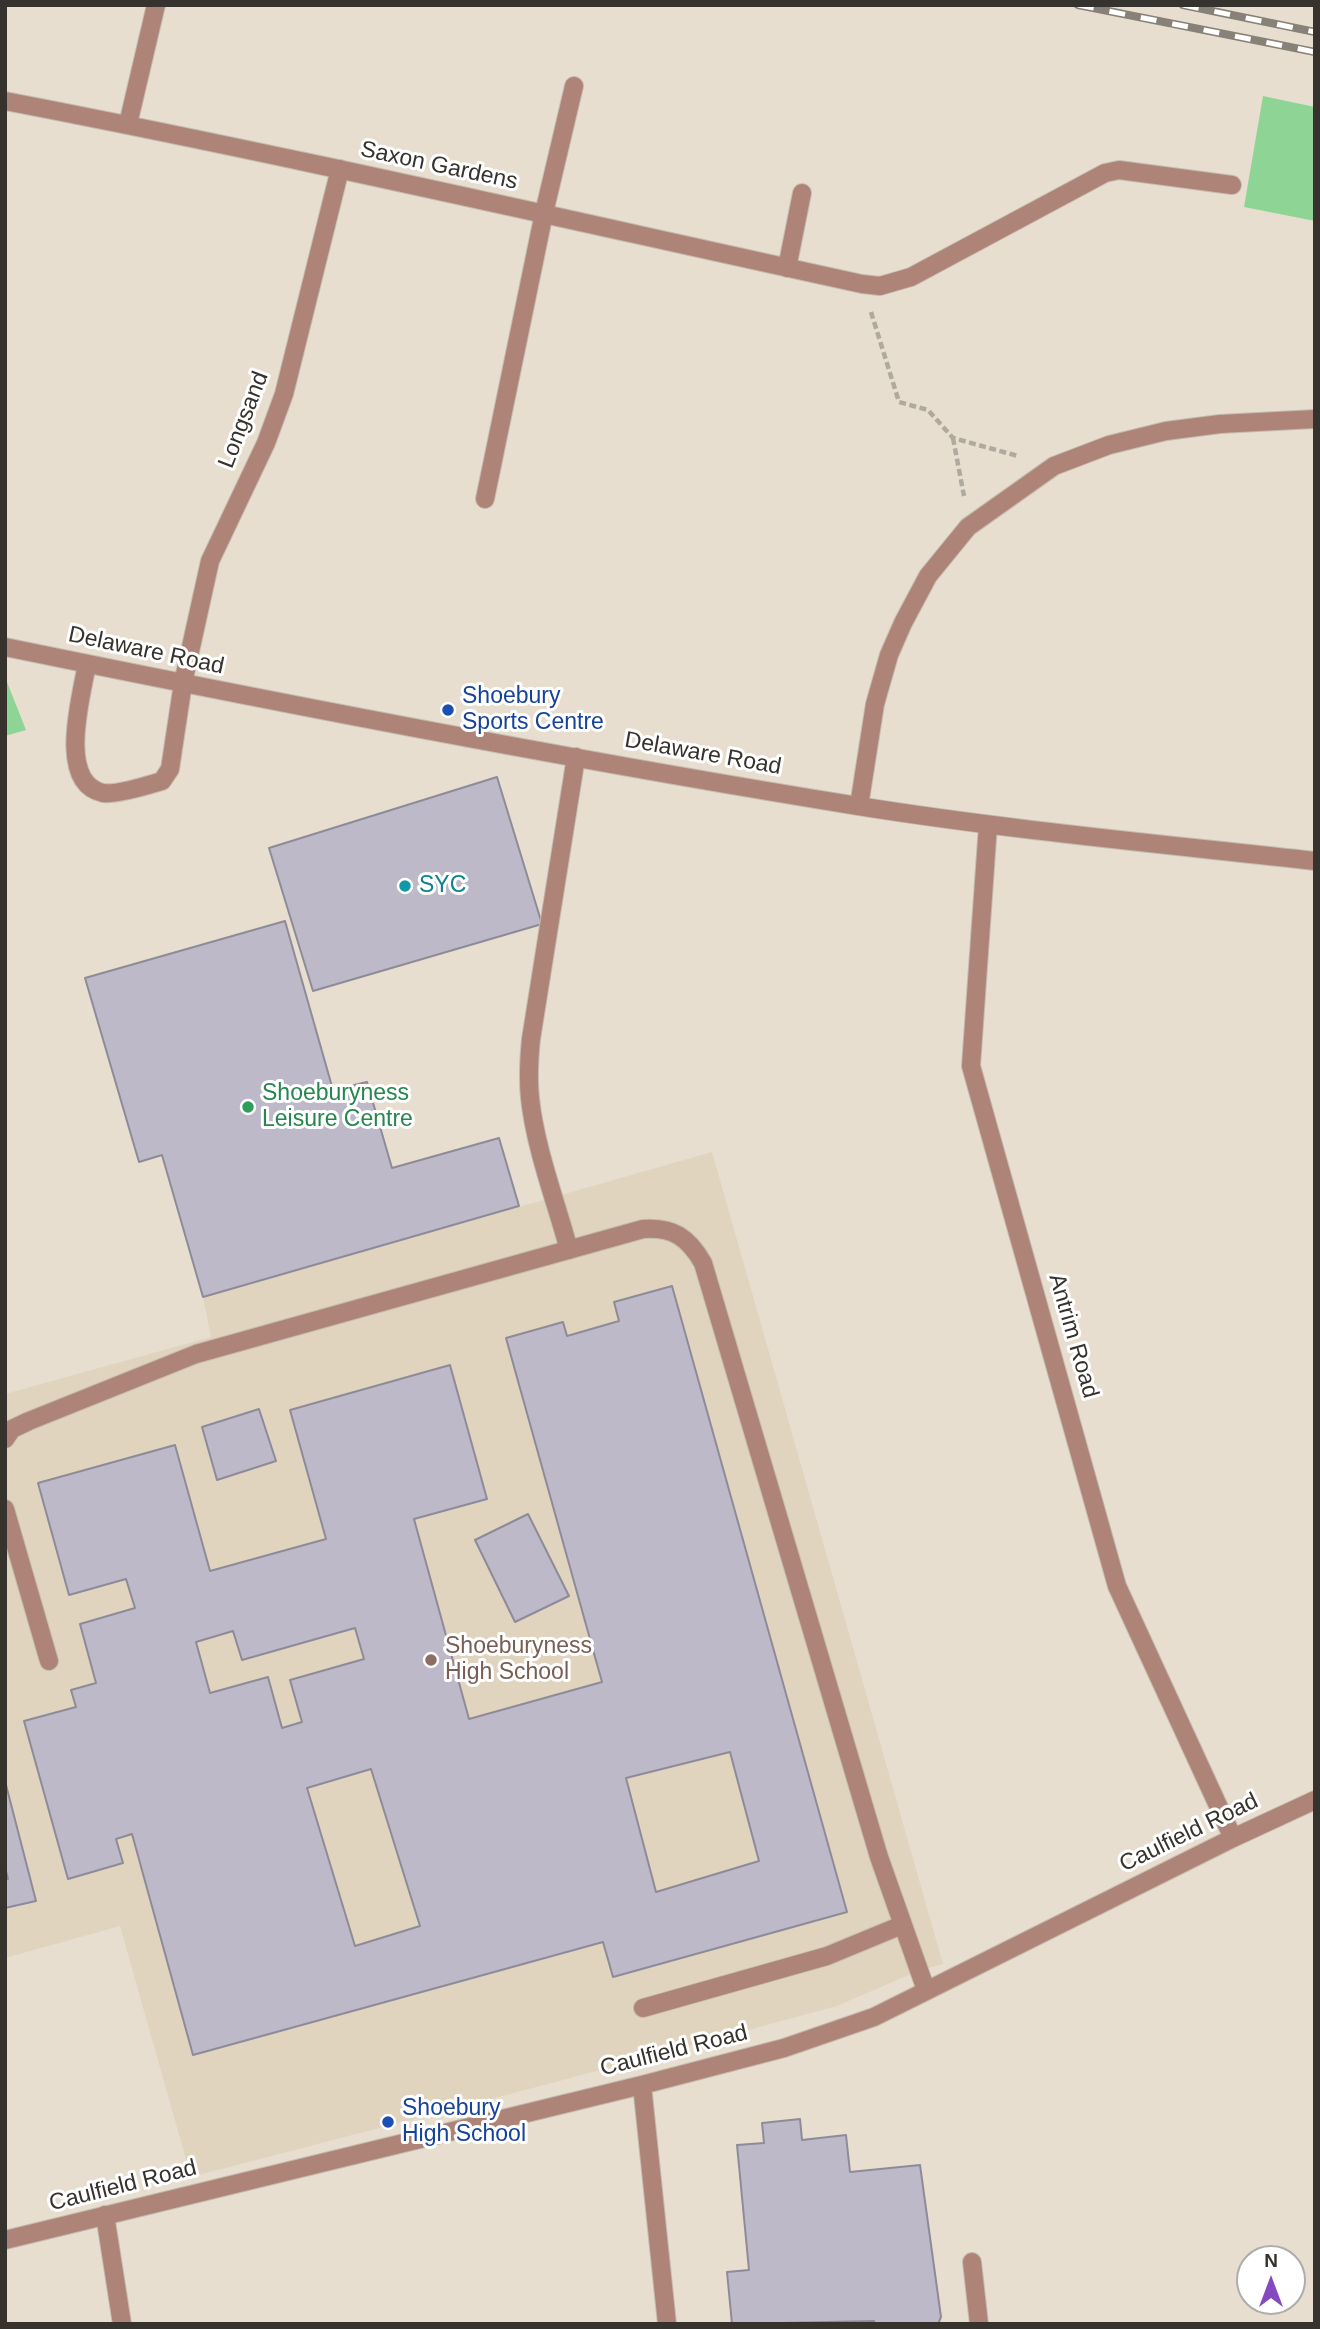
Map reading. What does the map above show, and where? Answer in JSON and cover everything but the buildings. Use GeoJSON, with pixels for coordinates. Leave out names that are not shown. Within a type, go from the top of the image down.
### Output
{"type":"FeatureCollection","features":[{"type":"Feature","properties":{"kind":"street"},"geometry":{"type":"LineString","coordinates":[[128,124],[156,5]]}},
{"type":"Feature","properties":{"kind":"street"},"geometry":{"type":"LineString","coordinates":[[485,499],[544,213],[574,86]]}},
{"type":"Feature","properties":{"kind":"street","name":"Saxon Gardens"},"geometry":{"type":"LineString","coordinates":[[5,101],[128,124],[880,286],[911,277],[1105,173],[1119,170],[1232,185]]}},
{"type":"Feature","properties":{"kind":"street","name":"Longsand"},"geometry":{"type":"LineString","coordinates":[[88,664],[76,725],[75,755],[85,782],[103,793],[162,781],[170,769],[183,683],[210,561],[266,443],[284,394],[340,169]]}},
{"type":"Feature","properties":{"kind":"street"},"geometry":{"type":"LineString","coordinates":[[787,268],[802,193]]}},
{"type":"Feature","properties":{"kind":"street"},"geometry":{"type":"LineString","coordinates":[[859,806],[875,704],[889,656],[928,576],[968,527],[1054,466],[1110,445],[1166,430],[1315,419]]}},
{"type":"Feature","properties":{"kind":"street","name":"Delaware Road"},"geometry":{"type":"LineString","coordinates":[[5,647],[355,718],[859,806],[988,824],[1315,861]]}},
{"type":"Feature","properties":{"kind":"street"},"geometry":{"type":"LineString","coordinates":[[569,1250],[535,1128],[529,1069],[530,1039],[576,757]]}},
{"type":"Feature","properties":{"kind":"street","name":"Antrim Road"},"geometry":{"type":"LineString","coordinates":[[988,824],[971,1066],[1117,1586],[1233,1838]]}},
{"type":"Feature","properties":{"kind":"street"},"geometry":{"type":"LineString","coordinates":[[5,1439],[12,1429],[29,1420],[185,1358],[643,1229],[660,1228],[676,1234],[693,1246],[703,1263],[879,1857],[926,1990]]}},
{"type":"Feature","properties":{"kind":"street"},"geometry":{"type":"LineString","coordinates":[[5,1509],[49,1661]]}},
{"type":"Feature","properties":{"kind":"street","name":"Caulfield Road"},"geometry":{"type":"LineString","coordinates":[[5,2240],[784,2048],[874,2017],[1233,1838],[1315,1800]]}},
{"type":"Feature","properties":{"kind":"street"},"geometry":{"type":"LineString","coordinates":[[643,2008],[827,1955],[902,1925]]}},
{"type":"Feature","properties":{"kind":"street"},"geometry":{"type":"LineString","coordinates":[[642,2085],[667,2324]]}},
{"type":"Feature","properties":{"kind":"street"},"geometry":{"type":"LineString","coordinates":[[104,2215],[122,2324]]}},
{"type":"Feature","properties":{"kind":"street"},"geometry":{"type":"LineString","coordinates":[[972,2262],[979,2324]]}},
{"type":"Feature","properties":{"kind":"path"},"geometry":{"type":"LineString","coordinates":[[862,284],[899,402],[928,410],[953,438],[968,527]]}},
{"type":"Feature","properties":{"kind":"path"},"geometry":{"type":"LineString","coordinates":[[953,438],[1054,466]]}},
{"type":"Feature","properties":{"kind":"shaded area","name":"Shoeburyness High School"},"geometry":{"type":"Polygon","coordinates":[[[712,1152],[943,1964],[918,1971],[837,2006],[191,2177],[120,1926],[5,1958],[5,1394],[211,1337],[203,1297],[712,1152]]]}},
{"type":"Feature","properties":{"kind":"green space"},"geometry":{"type":"Polygon","coordinates":[[[1263,96],[1315,107],[1315,221],[1244,207],[1263,96]]]}},
{"type":"Feature","properties":{"kind":"green space"},"geometry":{"type":"Polygon","coordinates":[[[5,677],[26,730],[5,736],[5,677]]]}},
{"type":"Feature","properties":{"kind":"railway"},"geometry":{"type":"LineString","coordinates":[[1078,5],[1315,52]]}},
{"type":"Feature","properties":{"kind":"railway"},"geometry":{"type":"LineString","coordinates":[[1183,5],[1315,32]]}},
{"type":"Feature","properties":{"kind":"place","name":"Shoebury Sports Centre"},"geometry":{"type":"Point","coordinates":[448,710]}},
{"type":"Feature","properties":{"kind":"place","name":"SYC"},"geometry":{"type":"Point","coordinates":[405,886]}},
{"type":"Feature","properties":{"kind":"place","name":"Shoeburyness Leisure Centre"},"geometry":{"type":"Point","coordinates":[248,1107]}},
{"type":"Feature","properties":{"kind":"place","name":"Shoeburyness High School"},"geometry":{"type":"Point","coordinates":[431,1660]}},
{"type":"Feature","properties":{"kind":"place","name":"Shoebury High School"},"geometry":{"type":"Point","coordinates":[388,2122]}}]}
